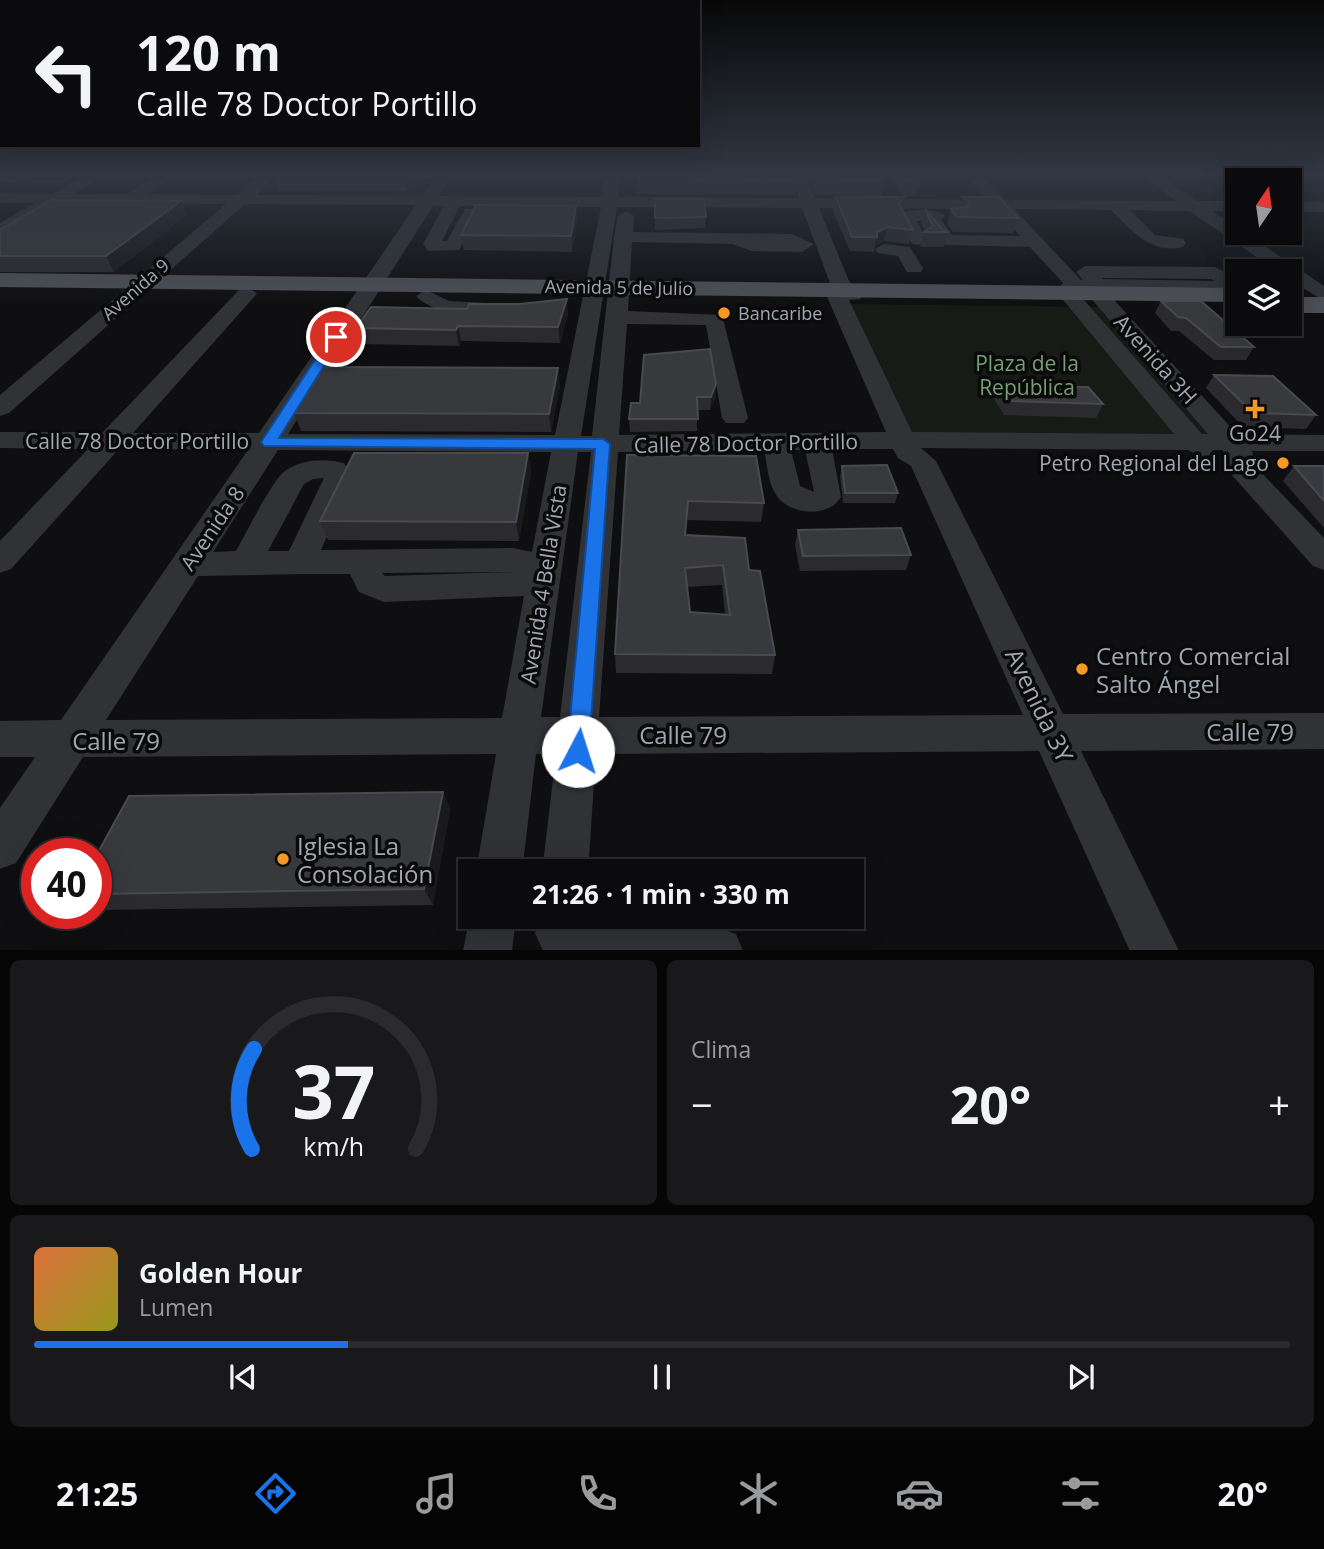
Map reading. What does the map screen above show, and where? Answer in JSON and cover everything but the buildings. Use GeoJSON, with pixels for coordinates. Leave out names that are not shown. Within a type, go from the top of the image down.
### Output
{"type":"FeatureCollection","features":[{"type":"Feature","properties":{"kind":"main road","name":"Avenida 5 de Julio"},"geometry":{"type":"LineString","coordinates":[[0,280],[247,293],[367,289],[426,296],[597,303],[844,292],[1225,295]]}},
{"type":"Feature","properties":{"kind":"main road","name":"Avenida 5 de Julio"},"geometry":{"type":"LineString","coordinates":[[0,291],[137,286],[367,289],[597,303]]}},
{"type":"Feature","properties":{"kind":"main road","name":"Avenida 5 de Julio"},"geometry":{"type":"LineString","coordinates":[[1083,294],[1225,303]]}},
{"type":"Feature","properties":{"kind":"main road"},"geometry":{"type":"LineString","coordinates":[[1302,296],[1324,296]]}},
{"type":"Feature","properties":{"kind":"main road"},"geometry":{"type":"LineString","coordinates":[[1302,305],[1324,305]]}},
{"type":"Feature","properties":{"kind":"street"},"geometry":{"type":"LineString","coordinates":[[0,230],[22,217]]}},
{"type":"Feature","properties":{"kind":"street","name":"Avenida 9"},"geometry":{"type":"LineString","coordinates":[[0,408],[137,286],[219,217]]}},
{"type":"Feature","properties":{"kind":"street","name":"Avenida 8"},"geometry":{"type":"LineString","coordinates":[[0,847],[269,442],[367,289],[386,241],[422,217]]}},
{"type":"Feature","properties":{"kind":"street"},"geometry":{"type":"LineString","coordinates":[[436,217],[432,244],[434,247],[453,246],[468,217]]}},
{"type":"Feature","properties":{"kind":"street"},"geometry":{"type":"LineString","coordinates":[[597,217],[590,247],[734,238]]}},
{"type":"Feature","properties":{"kind":"street","name":"Avenida 4 Bella Vista"},"geometry":{"type":"LineString","coordinates":[[501,859],[566,444],[613,244],[616,217]]}},
{"type":"Feature","properties":{"kind":"street","name":"Avenida 3Y"},"geometry":{"type":"LineString","coordinates":[[813,217],[915,449],[1052,730],[1155,950]]}},
{"type":"Feature","properties":{"kind":"street"},"geometry":{"type":"LineString","coordinates":[[907,217],[918,240]]}},
{"type":"Feature","properties":{"kind":"street"},"geometry":{"type":"LineString","coordinates":[[930,217],[947,240],[1035,242]]}},
{"type":"Feature","properties":{"kind":"street","name":"Avenida 3H"},"geometry":{"type":"LineString","coordinates":[[1013,217],[1237,455],[1324,558]]}},
{"type":"Feature","properties":{"kind":"street"},"geometry":{"type":"LineString","coordinates":[[1044,217],[1048,225]]}},
{"type":"Feature","properties":{"kind":"street"},"geometry":{"type":"LineString","coordinates":[[1128,217],[1150,239],[1177,243]]}},
{"type":"Feature","properties":{"kind":"street"},"geometry":{"type":"LineString","coordinates":[[1211,217],[1270,259]]}},
{"type":"Feature","properties":{"kind":"street"},"geometry":{"type":"LineString","coordinates":[[825,247],[848,247]]}},
{"type":"Feature","properties":{"kind":"street"},"geometry":{"type":"LineString","coordinates":[[884,248],[904,251],[914,268]]}},
{"type":"Feature","properties":{"kind":"street"},"geometry":{"type":"LineString","coordinates":[[1070,252],[1104,259]]}},
{"type":"Feature","properties":{"kind":"street"},"geometry":{"type":"LineString","coordinates":[[1085,272],[1215,273],[1237,286],[1098,285],[1085,272]]}},
{"type":"Feature","properties":{"kind":"street"},"geometry":{"type":"LineString","coordinates":[[1302,281],[1324,296]]}},
{"type":"Feature","properties":{"kind":"street"},"geometry":{"type":"LineString","coordinates":[[0,561],[247,293]]}},
{"type":"Feature","properties":{"kind":"street"},"geometry":{"type":"LineString","coordinates":[[1083,294],[1199,447],[1237,455],[1324,456]]}},
{"type":"Feature","properties":{"kind":"street"},"geometry":{"type":"LineString","coordinates":[[426,296],[444,307],[504,310]]}},
{"type":"Feature","properties":{"kind":"street"},"geometry":{"type":"LineString","coordinates":[[597,303],[715,319],[735,418]]}},
{"type":"Feature","properties":{"kind":"street","name":"Avenida 4 Bella Vista"},"geometry":{"type":"LineString","coordinates":[[566,859],[580,735],[603,444],[597,303]]}},
{"type":"Feature","properties":{"kind":"street","name":"Calle 78 Doctor Portillo"},"geometry":{"type":"LineString","coordinates":[[0,440],[566,444],[817,442],[915,449],[1199,447]]}},
{"type":"Feature","properties":{"kind":"street"},"geometry":{"type":"LineString","coordinates":[[776,442],[787,490],[802,500],[813,502],[827,497],[828,492],[817,442]]}},
{"type":"Feature","properties":{"kind":"street"},"geometry":{"type":"LineString","coordinates":[[1237,455],[1324,443]]}},
{"type":"Feature","properties":{"kind":"street"},"geometry":{"type":"LineString","coordinates":[[245,564],[293,478],[308,470],[334,469],[340,477],[299,564]]}},
{"type":"Feature","properties":{"kind":"street"},"geometry":{"type":"LineString","coordinates":[[187,564],[365,563]]}},
{"type":"Feature","properties":{"kind":"street","name":"Calle 79"},"geometry":{"type":"LineString","coordinates":[[0,739],[518,737],[1052,730],[1323,732]]}},
{"type":"Feature","properties":{"kind":"street"},"geometry":{"type":"LineString","coordinates":[[487,950],[490,929]]}},
{"type":"Feature","properties":{"kind":"street"},"geometry":{"type":"LineString","coordinates":[[559,933],[699,944],[719,950]]}},
{"type":"Feature","properties":{"kind":"green space","name":"Plaza de la República"},"geometry":{"type":"Polygon","coordinates":[[[845,304],[1113,307],[1238,447],[912,444],[845,304]]]}},
{"type":"Feature","properties":{"kind":"place","name":"Bancaribe"},"geometry":{"type":"Point","coordinates":[724,313]}},
{"type":"Feature","properties":{"kind":"place","name":"Go24"},"geometry":{"type":"Point","coordinates":[1255,409]}},
{"type":"Feature","properties":{"kind":"place","name":"Petro Regional del Lago"},"geometry":{"type":"Point","coordinates":[1283,463]}},
{"type":"Feature","properties":{"kind":"place","name":"Centro Comercial Salto Ángel"},"geometry":{"type":"Point","coordinates":[1082,669]}},
{"type":"Feature","properties":{"kind":"place","name":"Iglesia La Consolación"},"geometry":{"type":"Point","coordinates":[283,859]}},
{"type":"Feature","properties":{"kind":"route"},"geometry":{"type":"LineString","coordinates":[[336,337],[269,442],[603,444],[578,751]]}}]}
